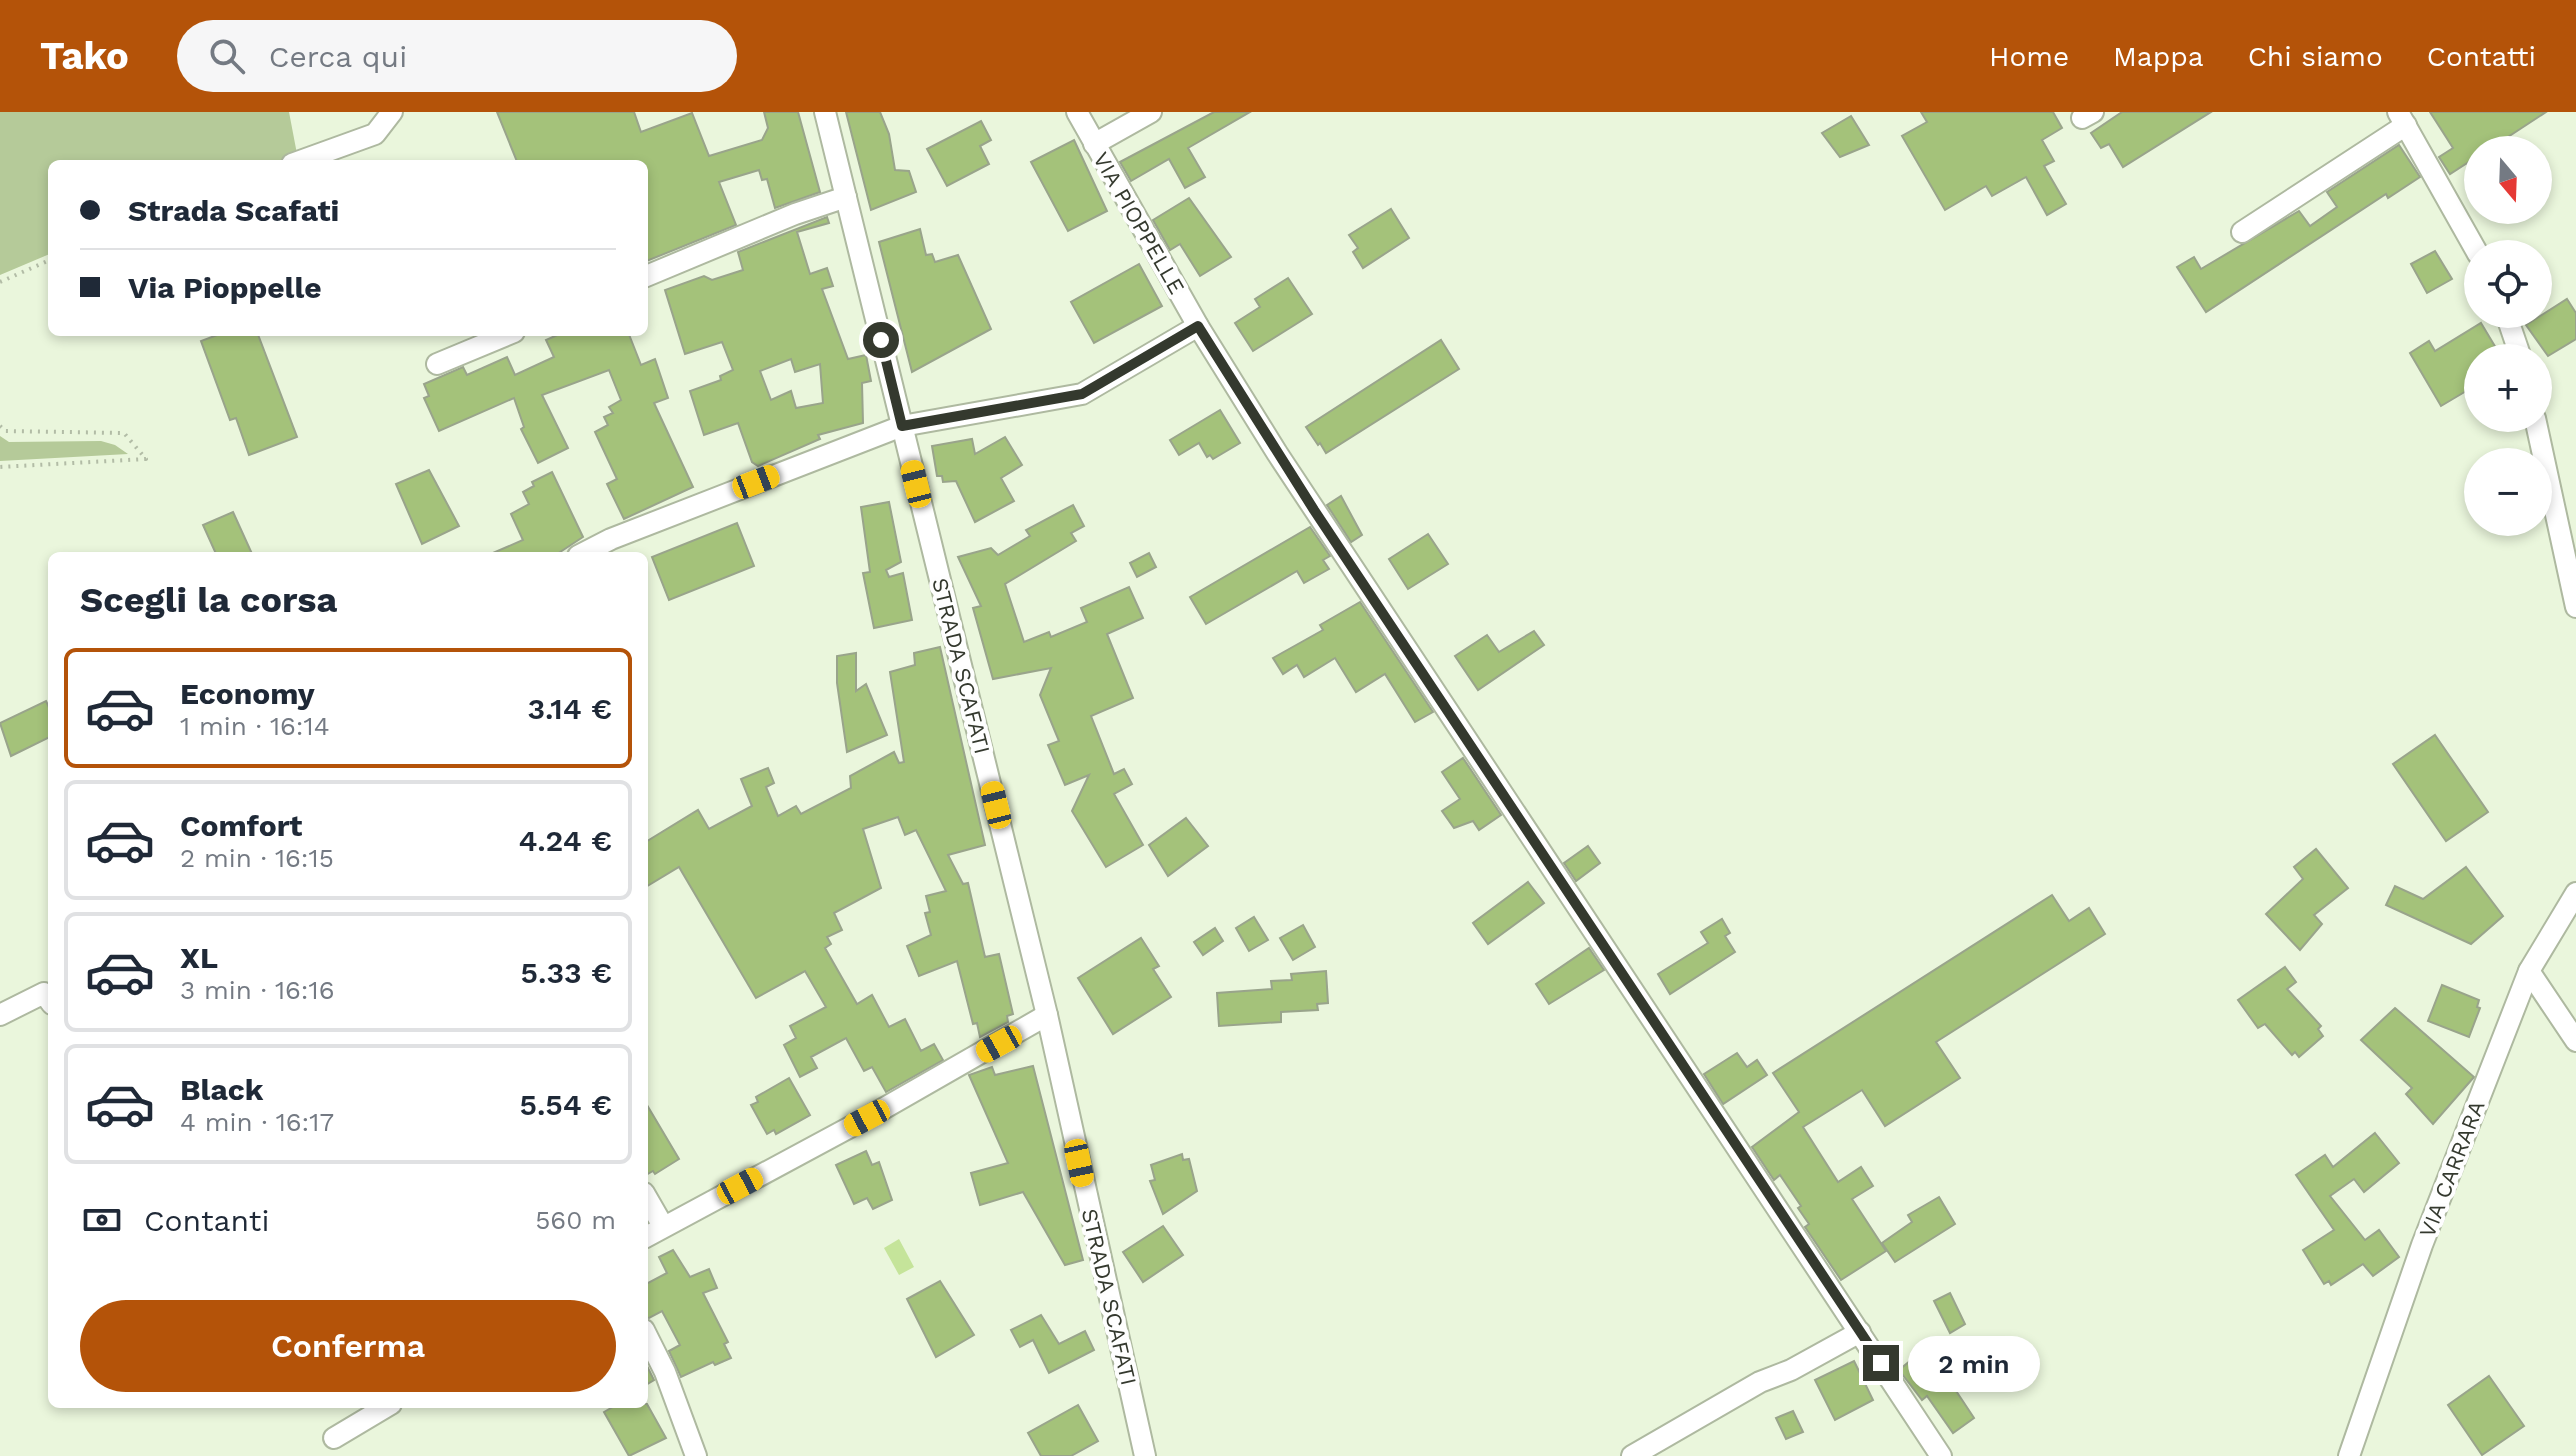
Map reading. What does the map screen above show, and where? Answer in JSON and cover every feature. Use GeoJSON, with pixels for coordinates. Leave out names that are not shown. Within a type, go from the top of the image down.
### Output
{"type":"FeatureCollection","features":[{"type":"Feature","properties":{"kind":"street"},"geometry":{"type":"LineString","coordinates":[[303,160],[375,134],[392,112]]}},
{"type":"Feature","properties":{"kind":"street","name":"STRADA SCAFATI"},"geometry":{"type":"LineString","coordinates":[[825,112],[1047,1015],[1145,1456]]}},
{"type":"Feature","properties":{"kind":"street","name":"VIA PIOPPELLE"},"geometry":{"type":"LineString","coordinates":[[1077,112],[1198,326],[1314,510],[1941,1456]]}},
{"type":"Feature","properties":{"kind":"street"},"geometry":{"type":"LineString","coordinates":[[1094,144],[1151,112]]}},
{"type":"Feature","properties":{"kind":"street"},"geometry":{"type":"LineString","coordinates":[[2242,232],[2402,119],[2470,240]]}},
{"type":"Feature","properties":{"kind":"street"},"geometry":{"type":"LineString","coordinates":[[648,275],[795,214],[846,197]]}},
{"type":"Feature","properties":{"kind":"street"},"geometry":{"type":"LineString","coordinates":[[586,552],[611,539],[902,426],[1082,394],[1198,326]]}},
{"type":"Feature","properties":{"kind":"street"},"geometry":{"type":"LineString","coordinates":[[437,364],[504,336]]}},
{"type":"Feature","properties":{"kind":"street"},"geometry":{"type":"LineString","coordinates":[[2538,432],[2576,607]]}},
{"type":"Feature","properties":{"kind":"street"},"geometry":{"type":"LineString","coordinates":[[2558,535],[2576,522]]}},
{"type":"Feature","properties":{"kind":"street","name":"VIA CARRARA"},"geometry":{"type":"LineString","coordinates":[[2349,1456],[2422,1245],[2529,971],[2576,893]]}},
{"type":"Feature","properties":{"kind":"street"},"geometry":{"type":"LineString","coordinates":[[2529,971],[2576,1041]]}},
{"type":"Feature","properties":{"kind":"street"},"geometry":{"type":"LineString","coordinates":[[0,1015],[44,993],[48,998]]}},
{"type":"Feature","properties":{"kind":"street"},"geometry":{"type":"LineString","coordinates":[[648,1235],[867,1118],[1047,1015]]}},
{"type":"Feature","properties":{"kind":"street"},"geometry":{"type":"LineString","coordinates":[[648,1200],[663,1226]]}},
{"type":"Feature","properties":{"kind":"street"},"geometry":{"type":"LineString","coordinates":[[1632,1456],[1760,1382],[1791,1370],[1860,1332]]}},
{"type":"Feature","properties":{"kind":"street"},"geometry":{"type":"LineString","coordinates":[[648,1338],[665,1372],[696,1456]]}},
{"type":"Feature","properties":{"kind":"street"},"geometry":{"type":"LineString","coordinates":[[334,1438],[384,1408]]}},
{"type":"Feature","properties":{"kind":"path"},"geometry":{"type":"LineString","coordinates":[[0,282],[48,261]]}},
{"type":"Feature","properties":{"kind":"path"},"geometry":{"type":"LineString","coordinates":[[0,426],[5,431],[124,433],[146,459],[0,467]]}},
{"type":"Feature","properties":{"kind":"shaded area"},"geometry":{"type":"Polygon","coordinates":[[[0,112],[289,112],[297,154],[284,160],[48,160],[48,255],[0,275],[0,112]]]}},
{"type":"Feature","properties":{"kind":"shaded area"},"geometry":{"type":"Polygon","coordinates":[[[0,436],[9,442],[101,441],[115,445],[128,454],[0,461],[0,436]]]}},
{"type":"Feature","properties":{"kind":"shaded area"},"geometry":{"type":"Polygon","coordinates":[[[899,1239],[914,1267],[899,1275],[884,1248],[899,1239]]]}},
{"type":"Feature","properties":{"kind":"building"},"geometry":{"type":"Polygon","coordinates":[[[497,112],[634,112],[641,132],[692,113],[709,156],[762,140],[768,128],[764,112],[798,112],[820,192],[775,208],[767,179],[762,180],[759,170],[719,182],[736,225],[648,260],[648,160],[516,160],[497,112]]]}},
{"type":"Feature","properties":{"kind":"building"},"geometry":{"type":"Polygon","coordinates":[[[846,112],[880,112],[889,134],[895,170],[909,171],[916,192],[871,210],[846,112]]]}},
{"type":"Feature","properties":{"kind":"building"},"geometry":{"type":"Polygon","coordinates":[[[1214,112],[1250,112],[1188,148],[1205,177],[1185,188],[1169,159],[1131,181],[1120,162],[1214,112]]]}},
{"type":"Feature","properties":{"kind":"building"},"geometry":{"type":"Polygon","coordinates":[[[1921,112],[2053,112],[2062,128],[2042,140],[2054,161],[2044,166],[2066,204],[2047,215],[2026,177],[1992,196],[1986,186],[1945,210],[1902,136],[1927,122],[1921,112]]]}},
{"type":"Feature","properties":{"kind":"building"},"geometry":{"type":"Polygon","coordinates":[[[2122,112],[2211,112],[2123,167],[2109,144],[2101,148],[2091,133],[2122,112]]]}},
{"type":"Feature","properties":{"kind":"building"},"geometry":{"type":"Polygon","coordinates":[[[2430,112],[2546,112],[2509,136],[2464,136],[2464,165],[2450,174],[2439,157],[2453,148],[2430,112]]]}},
{"type":"Feature","properties":{"kind":"building"},"geometry":{"type":"Polygon","coordinates":[[[1851,116],[1869,145],[1840,157],[1822,133],[1851,116]]]}},
{"type":"Feature","properties":{"kind":"building"},"geometry":{"type":"Polygon","coordinates":[[[981,121],[991,140],[980,146],[989,164],[947,186],[927,149],[981,121]]]}},
{"type":"Feature","properties":{"kind":"building"},"geometry":{"type":"Polygon","coordinates":[[[1074,140],[1107,211],[1068,231],[1031,162],[1074,140]]]}},
{"type":"Feature","properties":{"kind":"building"},"geometry":{"type":"Polygon","coordinates":[[[2399,145],[2420,177],[2388,198],[2386,194],[2206,312],[2177,267],[2194,257],[2201,269],[2299,211],[2310,226],[2337,207],[2327,192],[2399,145]]]}},
{"type":"Feature","properties":{"kind":"building"},"geometry":{"type":"Polygon","coordinates":[[[1189,198],[1231,257],[1200,276],[1180,244],[1170,250],[1153,220],[1189,198]]]}},
{"type":"Feature","properties":{"kind":"building"},"geometry":{"type":"Polygon","coordinates":[[[1391,209],[1409,238],[1363,268],[1353,252],[1358,248],[1349,235],[1391,209]]]}},
{"type":"Feature","properties":{"kind":"building"},"geometry":{"type":"Polygon","coordinates":[[[827,217],[829,223],[797,232],[810,274],[827,268],[833,286],[822,289],[848,359],[866,355],[871,381],[862,383],[863,423],[818,435],[820,439],[758,466],[752,462],[738,423],[704,435],[690,391],[721,380],[720,376],[733,370],[722,342],[685,354],[665,290],[704,276],[712,280],[743,270],[738,252],[827,217]],[[791,359],[760,371],[771,400],[791,391],[796,408],[823,403],[820,364],[795,372],[791,359]]]}},
{"type":"Feature","properties":{"kind":"building"},"geometry":{"type":"Polygon","coordinates":[[[920,229],[926,255],[932,254],[935,262],[958,255],[991,329],[912,372],[879,242],[920,229]]]}},
{"type":"Feature","properties":{"kind":"building"},"geometry":{"type":"Polygon","coordinates":[[[2435,251],[2452,279],[2427,293],[2411,264],[2435,251]]]}},
{"type":"Feature","properties":{"kind":"building"},"geometry":{"type":"Polygon","coordinates":[[[1139,264],[1162,306],[1094,343],[1071,302],[1139,264]]]}},
{"type":"Feature","properties":{"kind":"building"},"geometry":{"type":"Polygon","coordinates":[[[1288,278],[1312,314],[1253,351],[1235,323],[1260,307],[1255,299],[1288,278]]]}},
{"type":"Feature","properties":{"kind":"building"},"geometry":{"type":"Polygon","coordinates":[[[2567,299],[2576,313],[2576,339],[2552,354],[2552,344],[2539,344],[2528,328],[2552,328],[2552,309],[2567,299]]]}},
{"type":"Feature","properties":{"kind":"building"},"geometry":{"type":"Polygon","coordinates":[[[2473,328],[2484,328],[2494,344],[2464,344],[2464,392],[2441,406],[2410,353],[2429,341],[2435,351],[2473,328]]]}},
{"type":"Feature","properties":{"kind":"building"},"geometry":{"type":"Polygon","coordinates":[[[214,336],[259,336],[297,437],[249,455],[236,418],[230,420],[201,341],[214,336]]]}},
{"type":"Feature","properties":{"kind":"building"},"geometry":{"type":"Polygon","coordinates":[[[555,336],[630,336],[641,365],[655,359],[668,398],[654,403],[693,487],[624,519],[607,484],[617,479],[595,432],[608,425],[604,417],[613,413],[609,407],[621,400],[609,370],[542,395],[568,448],[538,463],[521,429],[524,427],[514,398],[439,431],[424,398],[429,396],[424,384],[463,367],[467,375],[507,357],[515,375],[554,357],[546,340],[555,336]]]}},
{"type":"Feature","properties":{"kind":"building"},"geometry":{"type":"Polygon","coordinates":[[[1441,340],[1459,369],[1326,453],[1320,443],[1318,445],[1306,427],[1441,340]]]}},
{"type":"Feature","properties":{"kind":"building"},"geometry":{"type":"Polygon","coordinates":[[[1220,410],[1240,443],[1213,459],[1210,455],[1207,457],[1199,443],[1179,455],[1170,440],[1220,410]]]}},
{"type":"Feature","properties":{"kind":"building"},"geometry":{"type":"Polygon","coordinates":[[[1005,437],[1022,465],[1001,478],[1014,501],[975,522],[956,481],[943,482],[942,476],[937,476],[932,446],[972,439],[975,454],[1005,437]]]}},
{"type":"Feature","properties":{"kind":"building"},"geometry":{"type":"Polygon","coordinates":[[[429,470],[459,526],[422,544],[396,484],[429,470]]]}},
{"type":"Feature","properties":{"kind":"building"},"geometry":{"type":"Polygon","coordinates":[[[552,472],[583,537],[560,552],[495,552],[523,540],[511,514],[529,504],[523,492],[534,486],[532,482],[552,472]]]}},
{"type":"Feature","properties":{"kind":"building"},"geometry":{"type":"Polygon","coordinates":[[[1341,496],[1362,535],[1351,542],[1327,505],[1341,496]]]}},
{"type":"Feature","properties":{"kind":"building"},"geometry":{"type":"Polygon","coordinates":[[[889,502],[901,562],[886,570],[889,577],[903,573],[912,620],[874,628],[863,573],[870,572],[861,507],[889,502]]]}},
{"type":"Feature","properties":{"kind":"building"},"geometry":{"type":"Polygon","coordinates":[[[1073,505],[1084,526],[1071,533],[1076,541],[1005,584],[1024,642],[1049,632],[1051,637],[1087,622],[1081,608],[1129,587],[1143,618],[1107,634],[1133,698],[1091,716],[1114,774],[1124,769],[1132,784],[1114,794],[1143,845],[1106,867],[1072,811],[1089,775],[1065,785],[1048,745],[1059,741],[1040,695],[1051,668],[993,679],[973,608],[981,606],[958,557],[991,548],[998,555],[1030,536],[1026,530],[1073,505]]]}},
{"type":"Feature","properties":{"kind":"building"},"geometry":{"type":"Polygon","coordinates":[[[233,512],[251,552],[215,552],[203,525],[233,512]]]}},
{"type":"Feature","properties":{"kind":"building"},"geometry":{"type":"Polygon","coordinates":[[[737,523],[754,566],[669,600],[652,557],[737,523]]]}},
{"type":"Feature","properties":{"kind":"building"},"geometry":{"type":"Polygon","coordinates":[[[1310,527],[1330,556],[1323,560],[1329,569],[1304,583],[1297,571],[1206,624],[1190,597],[1310,527]]]}},
{"type":"Feature","properties":{"kind":"building"},"geometry":{"type":"Polygon","coordinates":[[[1428,534],[1448,564],[1408,589],[1389,559],[1428,534]]]}},
{"type":"Feature","properties":{"kind":"building"},"geometry":{"type":"Polygon","coordinates":[[[1149,553],[1156,567],[1137,577],[1130,563],[1149,553]]]}},
{"type":"Feature","properties":{"kind":"building"},"geometry":{"type":"Polygon","coordinates":[[[1360,602],[1433,712],[1415,722],[1385,674],[1356,692],[1335,658],[1304,677],[1297,665],[1283,674],[1273,658],[1323,630],[1320,625],[1360,602]]]}},
{"type":"Feature","properties":{"kind":"building"},"geometry":{"type":"Polygon","coordinates":[[[1534,631],[1544,645],[1478,690],[1455,656],[1487,635],[1499,652],[1534,631]]]}},
{"type":"Feature","properties":{"kind":"building"},"geometry":{"type":"Polygon","coordinates":[[[940,647],[985,845],[948,855],[963,884],[968,883],[985,957],[999,954],[1013,1014],[1007,1016],[1008,1022],[980,1037],[977,1023],[973,1024],[957,961],[919,976],[907,946],[931,935],[925,913],[930,912],[926,896],[946,891],[916,830],[905,835],[898,817],[863,829],[881,888],[834,913],[842,930],[827,937],[831,944],[825,948],[857,1004],[872,995],[889,1027],[905,1019],[921,1051],[934,1044],[943,1060],[886,1092],[872,1067],[864,1071],[846,1038],[811,1057],[817,1068],[800,1077],[784,1045],[796,1038],[790,1026],[826,1007],[805,971],[756,998],[679,867],[648,886],[648,841],[698,810],[709,829],[752,806],[741,779],[768,768],[774,783],[766,787],[778,816],[796,806],[801,814],[851,788],[850,776],[894,752],[899,763],[904,762],[890,672],[915,665],[914,653],[940,647]]]}},
{"type":"Feature","properties":{"kind":"building"},"geometry":{"type":"Polygon","coordinates":[[[856,653],[856,691],[866,684],[887,735],[847,752],[837,683],[837,656],[856,653]]]}},
{"type":"Feature","properties":{"kind":"building"},"geometry":{"type":"Polygon","coordinates":[[[46,701],[48,705],[48,738],[11,756],[0,723],[46,701]]]}},
{"type":"Feature","properties":{"kind":"building"},"geometry":{"type":"Polygon","coordinates":[[[2435,735],[2488,812],[2446,841],[2393,764],[2435,735]]]}},
{"type":"Feature","properties":{"kind":"building"},"geometry":{"type":"Polygon","coordinates":[[[1463,758],[1501,815],[1479,830],[1473,821],[1454,828],[1442,811],[1460,799],[1442,772],[1463,758]]]}},
{"type":"Feature","properties":{"kind":"building"},"geometry":{"type":"Polygon","coordinates":[[[1186,818],[1208,846],[1168,876],[1149,845],[1186,818]]]}},
{"type":"Feature","properties":{"kind":"building"},"geometry":{"type":"Polygon","coordinates":[[[1588,846],[1600,863],[1576,881],[1564,863],[1588,846]]]}},
{"type":"Feature","properties":{"kind":"building"},"geometry":{"type":"Polygon","coordinates":[[[2316,849],[2348,888],[2314,915],[2322,924],[2300,950],[2266,914],[2303,879],[2294,867],[2316,849]]]}},
{"type":"Feature","properties":{"kind":"building"},"geometry":{"type":"Polygon","coordinates":[[[2466,867],[2503,916],[2471,944],[2386,905],[2395,886],[2423,899],[2466,867]]]}},
{"type":"Feature","properties":{"kind":"building"},"geometry":{"type":"Polygon","coordinates":[[[1528,882],[1544,903],[1488,944],[1473,923],[1528,882]]]}},
{"type":"Feature","properties":{"kind":"building"},"geometry":{"type":"Polygon","coordinates":[[[2052,895],[2069,921],[2089,908],[2105,934],[1936,1042],[1960,1078],[1885,1126],[1862,1090],[1803,1127],[1838,1182],[1861,1167],[1873,1186],[1852,1199],[1886,1251],[1841,1280],[1805,1227],[1809,1224],[1798,1208],[1801,1206],[1780,1175],[1774,1180],[1752,1147],[1799,1112],[1773,1073],[2052,895]]]}},
{"type":"Feature","properties":{"kind":"building"},"geometry":{"type":"Polygon","coordinates":[[[1254,917],[1268,940],[1249,951],[1236,928],[1254,917]]]}},
{"type":"Feature","properties":{"kind":"building"},"geometry":{"type":"Polygon","coordinates":[[[1722,919],[1730,933],[1725,936],[1735,952],[1670,994],[1658,974],[1708,943],[1701,932],[1722,919]]]}},
{"type":"Feature","properties":{"kind":"building"},"geometry":{"type":"Polygon","coordinates":[[[1303,925],[1315,947],[1293,960],[1280,938],[1303,925]]]}},
{"type":"Feature","properties":{"kind":"building"},"geometry":{"type":"Polygon","coordinates":[[[1215,928],[1223,941],[1203,955],[1194,942],[1215,928]]]}},
{"type":"Feature","properties":{"kind":"building"},"geometry":{"type":"Polygon","coordinates":[[[1141,938],[1159,966],[1153,969],[1171,997],[1113,1034],[1078,978],[1141,938]]]}},
{"type":"Feature","properties":{"kind":"building"},"geometry":{"type":"Polygon","coordinates":[[[1589,948],[1604,970],[1549,1004],[1536,984],[1589,948]]]}},
{"type":"Feature","properties":{"kind":"building"},"geometry":{"type":"Polygon","coordinates":[[[2285,967],[2296,982],[2287,989],[2321,1026],[2318,1029],[2323,1036],[2299,1057],[2295,1052],[2292,1055],[2265,1024],[2258,1028],[2238,1000],[2285,967]]]}},
{"type":"Feature","properties":{"kind":"building"},"geometry":{"type":"Polygon","coordinates":[[[1326,971],[1328,1003],[1317,1004],[1318,1010],[1281,1012],[1281,1022],[1219,1026],[1217,993],[1272,989],[1271,981],[1292,980],[1291,974],[1326,971]]]}},
{"type":"Feature","properties":{"kind":"building"},"geometry":{"type":"Polygon","coordinates":[[[2442,985],[2479,1000],[2477,1007],[2480,1008],[2469,1037],[2428,1021],[2442,985]]]}},
{"type":"Feature","properties":{"kind":"building"},"geometry":{"type":"Polygon","coordinates":[[[2395,1008],[2474,1077],[2433,1124],[2406,1094],[2412,1088],[2361,1040],[2395,1008]]]}},
{"type":"Feature","properties":{"kind":"building"},"geometry":{"type":"Polygon","coordinates":[[[1737,1053],[1747,1067],[1757,1060],[1767,1075],[1723,1104],[1704,1074],[1737,1053]]]}},
{"type":"Feature","properties":{"kind":"building"},"geometry":{"type":"Polygon","coordinates":[[[1033,1066],[1083,1260],[1065,1265],[1023,1192],[980,1205],[971,1173],[1008,1163],[969,1075],[992,1067],[995,1075],[1033,1066]]]}},
{"type":"Feature","properties":{"kind":"building"},"geometry":{"type":"Polygon","coordinates":[[[789,1078],[810,1115],[776,1134],[774,1130],[767,1134],[751,1105],[758,1102],[756,1097],[789,1078]]]}},
{"type":"Feature","properties":{"kind":"building"},"geometry":{"type":"Polygon","coordinates":[[[648,1107],[679,1159],[655,1174],[653,1171],[648,1174],[648,1107]]]}},
{"type":"Feature","properties":{"kind":"building"},"geometry":{"type":"Polygon","coordinates":[[[2375,1133],[2399,1163],[2364,1192],[2354,1179],[2330,1196],[2365,1240],[2379,1230],[2399,1257],[2373,1276],[2363,1264],[2331,1285],[2329,1281],[2324,1284],[2303,1250],[2334,1230],[2296,1175],[2325,1155],[2333,1167],[2375,1133]]]}},
{"type":"Feature","properties":{"kind":"building"},"geometry":{"type":"Polygon","coordinates":[[[866,1151],[872,1165],[879,1162],[892,1200],[873,1209],[867,1198],[854,1204],[836,1165],[866,1151]]]}},
{"type":"Feature","properties":{"kind":"building"},"geometry":{"type":"Polygon","coordinates":[[[1182,1154],[1183,1160],[1189,1159],[1197,1191],[1163,1214],[1150,1181],[1155,1180],[1151,1165],[1182,1154]]]}},
{"type":"Feature","properties":{"kind":"building"},"geometry":{"type":"Polygon","coordinates":[[[1939,1197],[1955,1224],[1895,1262],[1882,1243],[1912,1222],[1908,1215],[1939,1197]]]}},
{"type":"Feature","properties":{"kind":"building"},"geometry":{"type":"Polygon","coordinates":[[[1163,1226],[1183,1255],[1143,1282],[1123,1252],[1163,1226]]]}},
{"type":"Feature","properties":{"kind":"building"},"geometry":{"type":"Polygon","coordinates":[[[673,1250],[690,1277],[709,1269],[717,1288],[703,1293],[728,1342],[724,1344],[731,1358],[715,1365],[713,1362],[681,1377],[669,1351],[680,1345],[662,1311],[648,1318],[648,1283],[667,1273],[659,1257],[673,1250]]]}},
{"type":"Feature","properties":{"kind":"building"},"geometry":{"type":"Polygon","coordinates":[[[940,1281],[974,1335],[936,1357],[907,1299],[940,1281]]]}},
{"type":"Feature","properties":{"kind":"building"},"geometry":{"type":"Polygon","coordinates":[[[1950,1293],[1965,1324],[1950,1333],[1934,1301],[1950,1293]]]}},
{"type":"Feature","properties":{"kind":"building"},"geometry":{"type":"Polygon","coordinates":[[[1041,1315],[1059,1344],[1085,1331],[1094,1350],[1049,1373],[1033,1340],[1020,1347],[1011,1330],[1041,1315]]]}},
{"type":"Feature","properties":{"kind":"building"},"geometry":{"type":"Polygon","coordinates":[[[1927,1347],[1974,1418],[1953,1433],[1927,1396],[1922,1400],[1899,1370],[1927,1347]]]}},
{"type":"Feature","properties":{"kind":"building"},"geometry":{"type":"Polygon","coordinates":[[[1854,1361],[1873,1400],[1835,1420],[1815,1380],[1854,1361]]]}},
{"type":"Feature","properties":{"kind":"building"},"geometry":{"type":"Polygon","coordinates":[[[648,1368],[654,1380],[648,1384],[648,1368]]]}},
{"type":"Feature","properties":{"kind":"building"},"geometry":{"type":"Polygon","coordinates":[[[2489,1376],[2524,1426],[2482,1455],[2448,1405],[2489,1376]]]}},
{"type":"Feature","properties":{"kind":"building"},"geometry":{"type":"Polygon","coordinates":[[[1078,1405],[1098,1441],[1071,1456],[1041,1456],[1028,1433],[1078,1405]]]}},
{"type":"Feature","properties":{"kind":"building"},"geometry":{"type":"Polygon","coordinates":[[[648,1406],[666,1438],[629,1456],[604,1412],[611,1408],[648,1406]]]}},
{"type":"Feature","properties":{"kind":"building"},"geometry":{"type":"Polygon","coordinates":[[[1793,1411],[1803,1432],[1786,1439],[1776,1418],[1793,1411]]]}},
{"type":"Feature","properties":{"kind":"route"},"geometry":{"type":"LineString","coordinates":[[881,340],[902,426],[1082,394],[1198,326],[1314,510],[1489,770],[1793,1236],[1881,1363]]}}]}
